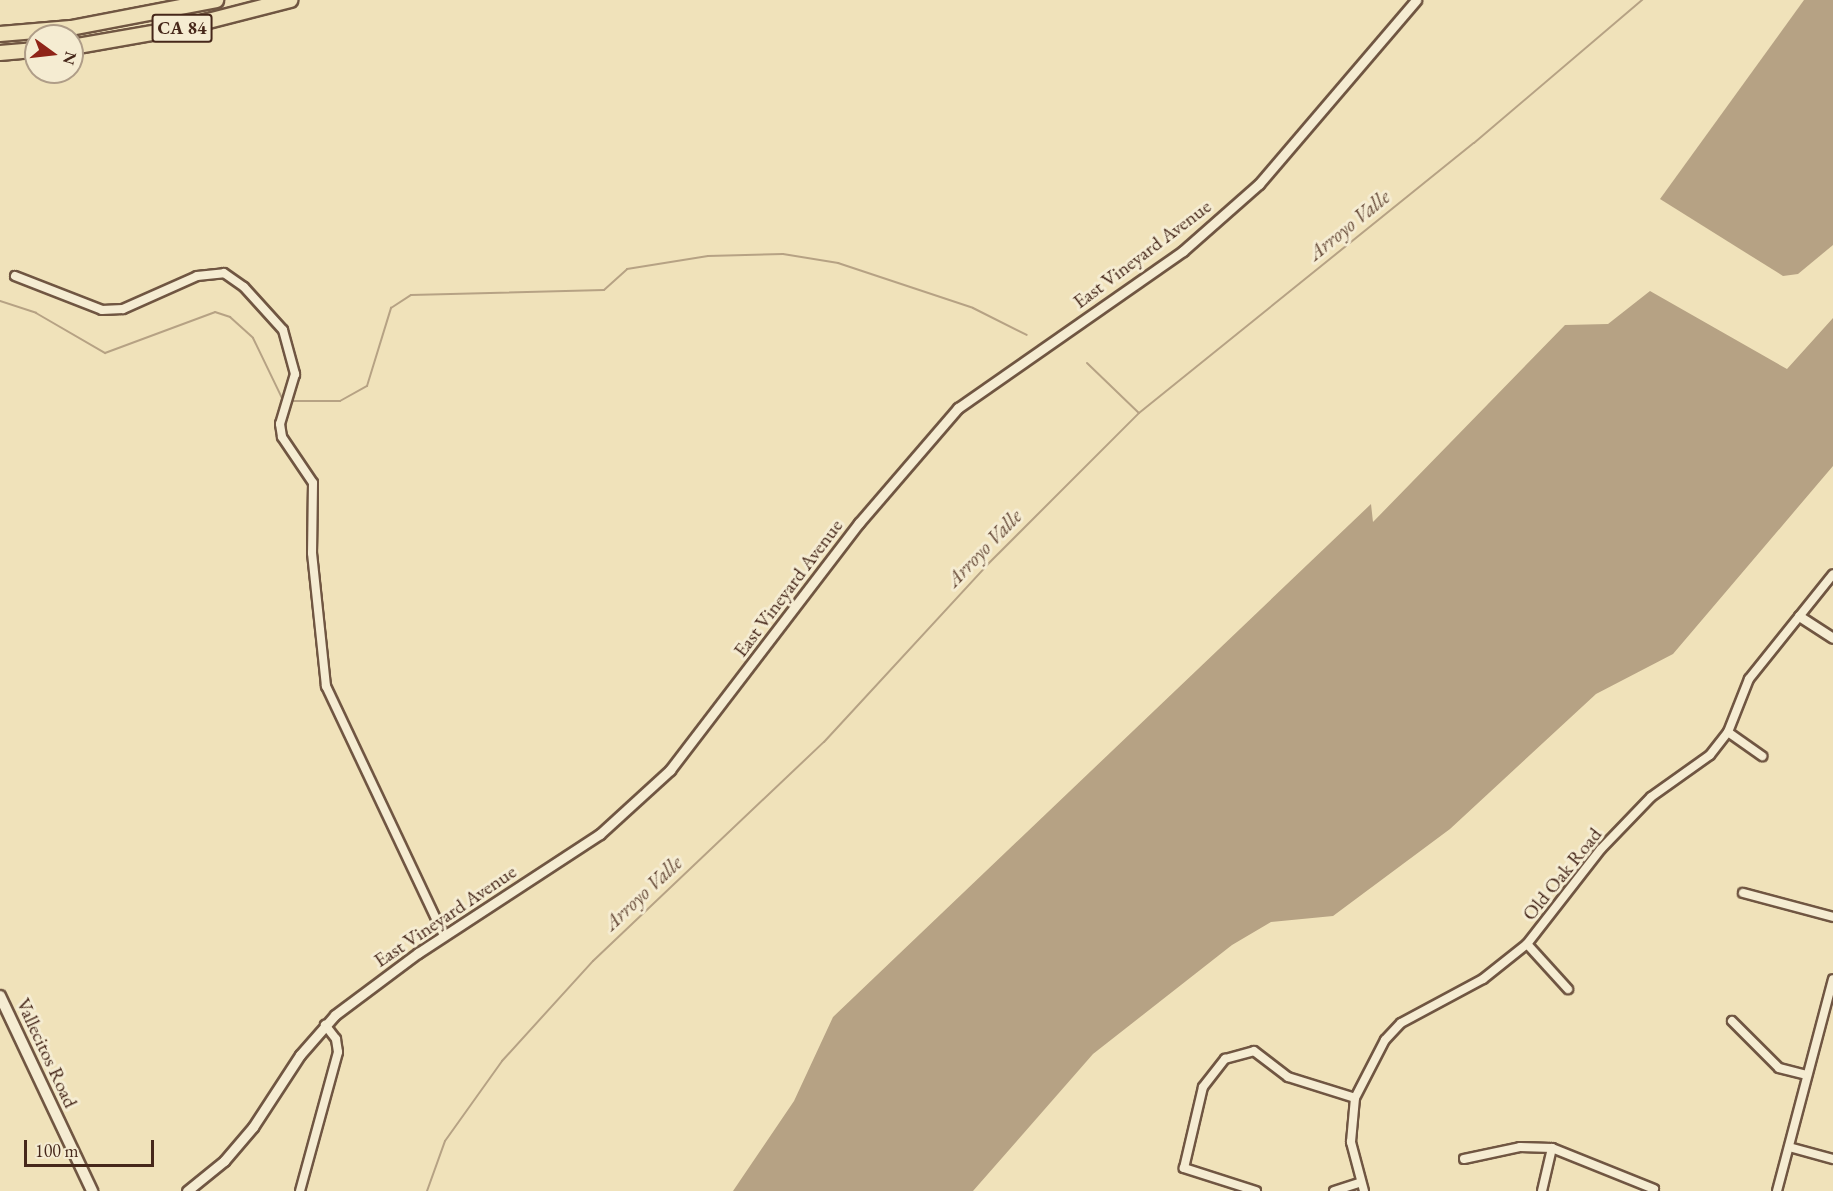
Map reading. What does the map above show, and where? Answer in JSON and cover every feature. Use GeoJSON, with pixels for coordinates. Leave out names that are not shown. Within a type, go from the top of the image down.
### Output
{"type":"FeatureCollection","features":[{"type":"Feature","properties":{"kind":"highway","name":"CA 84"},"geometry":{"type":"LineString","coordinates":[[0,34],[71,28],[216,0]]}},
{"type":"Feature","properties":{"kind":"highway","name":"CA 84"},"geometry":{"type":"LineString","coordinates":[[84,45],[182,28],[290,0]]}},
{"type":"Feature","properties":{"kind":"highway"},"geometry":{"type":"LineString","coordinates":[[0,53],[24,51]]}},
{"type":"Feature","properties":{"kind":"main road","name":"Vallecitos Road"},"geometry":{"type":"LineString","coordinates":[[0,996],[92,1191]]}},
{"type":"Feature","properties":{"kind":"street","name":"East Vineyard Avenue"},"geometry":{"type":"LineString","coordinates":[[187,1191],[253,1127],[326,1025],[444,936],[600,834],[670,770],[859,524],[958,408],[1183,251],[1251,191],[1416,0]]}},
{"type":"Feature","properties":{"kind":"street"},"geometry":{"type":"LineString","coordinates":[[15,276],[102,310],[123,309],[196,276],[224,273],[244,287],[283,330],[295,374],[280,424],[282,437],[314,483],[312,553],[326,686],[444,936]]}},
{"type":"Feature","properties":{"kind":"street","name":"Old Oak Road"},"geometry":{"type":"LineString","coordinates":[[1364,1191],[1359,1183],[1351,1143],[1355,1098],[1385,1040],[1401,1023],[1484,979],[1527,944],[1600,849],[1651,798],[1710,755],[1728,732],[1749,679],[1833,574]]}},
{"type":"Feature","properties":{"kind":"street"},"geometry":{"type":"LineString","coordinates":[[1799,615],[1833,638]]}},
{"type":"Feature","properties":{"kind":"street"},"geometry":{"type":"LineString","coordinates":[[1728,732],[1762,756]]}},
{"type":"Feature","properties":{"kind":"street"},"geometry":{"type":"LineString","coordinates":[[1743,893],[1833,918]]}},
{"type":"Feature","properties":{"kind":"street"},"geometry":{"type":"LineString","coordinates":[[1527,944],[1568,988]]}},
{"type":"Feature","properties":{"kind":"street"},"geometry":{"type":"LineString","coordinates":[[1777,1191],[1833,979]]}},
{"type":"Feature","properties":{"kind":"street"},"geometry":{"type":"LineString","coordinates":[[1732,1021],[1779,1068],[1807,1076]]}},
{"type":"Feature","properties":{"kind":"street"},"geometry":{"type":"LineString","coordinates":[[300,1191],[338,1052],[326,1025]]}},
{"type":"Feature","properties":{"kind":"street"},"geometry":{"type":"LineString","coordinates":[[1256,1191],[1184,1168],[1203,1087],[1225,1059],[1254,1051],[1288,1077],[1355,1098]]}},
{"type":"Feature","properties":{"kind":"street"},"geometry":{"type":"LineString","coordinates":[[1790,1147],[1833,1159]]}},
{"type":"Feature","properties":{"kind":"street"},"geometry":{"type":"LineString","coordinates":[[1464,1159],[1520,1148],[1552,1148],[1654,1189]]}},
{"type":"Feature","properties":{"kind":"street"},"geometry":{"type":"LineString","coordinates":[[1542,1191],[1552,1148]]}},
{"type":"Feature","properties":{"kind":"street"},"geometry":{"type":"LineString","coordinates":[[1334,1191],[1359,1183]]}},
{"type":"Feature","properties":{"kind":"shaded area"},"geometry":{"type":"Polygon","coordinates":[[[1804,0],[1833,0],[1833,245],[1798,274],[1783,276],[1660,199],[1804,0]]]}},
{"type":"Feature","properties":{"kind":"shaded area"},"geometry":{"type":"Polygon","coordinates":[[[1650,291],[1787,369],[1833,318],[1833,466],[1673,654],[1596,694],[1450,829],[1333,916],[1271,922],[1232,945],[1093,1054],[973,1191],[733,1191],[794,1101],[833,1017],[1371,504],[1373,522],[1565,325],[1608,324],[1650,291]]]}},
{"type":"Feature","properties":{"kind":"waterway","name":"Arroyo Valle"},"geometry":{"type":"LineString","coordinates":[[427,1191],[445,1141],[502,1061],[593,961],[824,742],[989,563],[1139,413],[1474,143],[1642,0]]}},
{"type":"Feature","properties":{"kind":"waterway"},"geometry":{"type":"LineString","coordinates":[[291,401],[340,401],[367,386],[391,308],[411,295],[604,290],[627,269],[708,256],[783,254],[838,263],[973,308],[1027,335]]}},
{"type":"Feature","properties":{"kind":"waterway"},"geometry":{"type":"LineString","coordinates":[[0,301],[36,313],[105,353],[215,312],[230,317],[253,338],[282,398]]}},
{"type":"Feature","properties":{"kind":"waterway"},"geometry":{"type":"LineString","coordinates":[[1087,363],[1139,413]]}}]}
